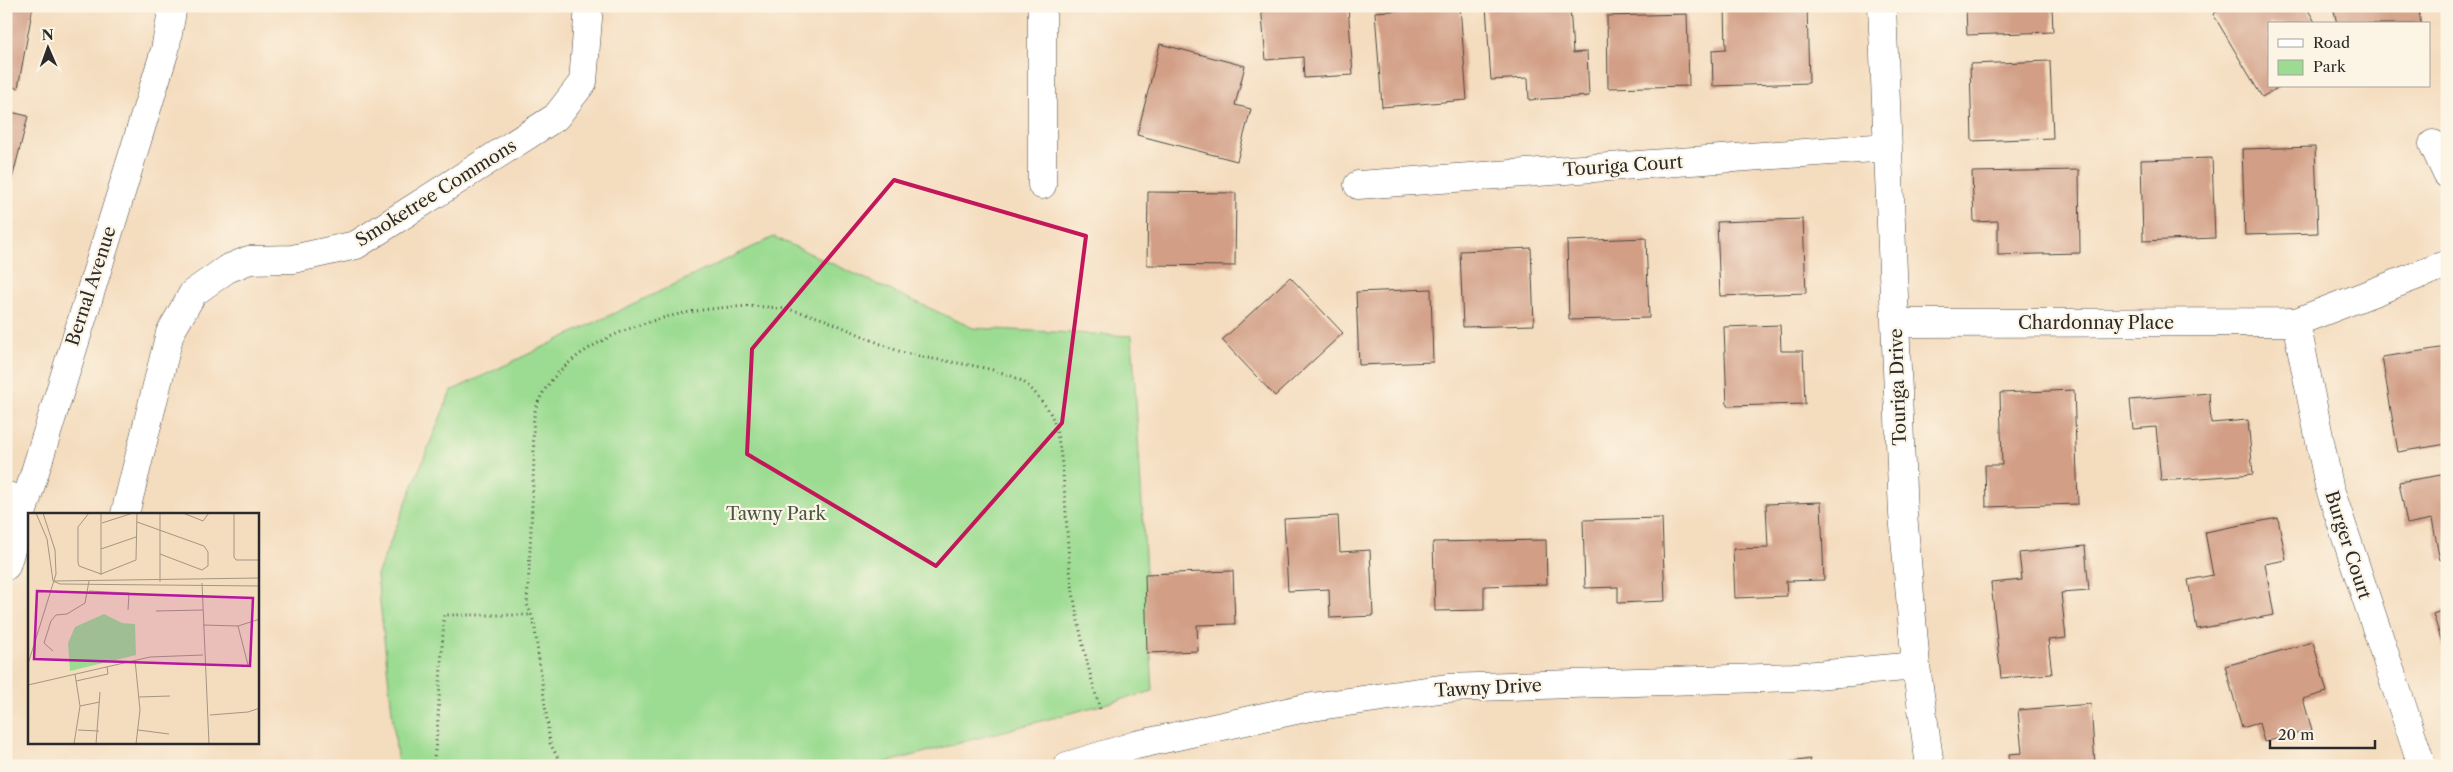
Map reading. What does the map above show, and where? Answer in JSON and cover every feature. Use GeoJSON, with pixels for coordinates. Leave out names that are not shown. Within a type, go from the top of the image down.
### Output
{"type":"FeatureCollection","features":[{"type":"Feature","properties":{"kind":"street","name":"Bernal Avenue"},"geometry":{"type":"LineString","coordinates":[[6,566],[16,498],[165,50],[173,6]]}},
{"type":"Feature","properties":{"kind":"street","name":"Smoketree Commons"},"geometry":{"type":"LineString","coordinates":[[125,513],[170,333],[193,293],[227,269],[249,260],[292,259],[356,246],[556,117],[583,82],[589,6]]}},
{"type":"Feature","properties":{"kind":"street"},"geometry":{"type":"LineString","coordinates":[[1042,6],[1042,185]]}},
{"type":"Feature","properties":{"kind":"street","name":"Touriga Drive"},"geometry":{"type":"LineString","coordinates":[[1882,6],[1903,514],[1916,666],[1930,766]]}},
{"type":"Feature","properties":{"kind":"street"},"geometry":{"type":"LineString","coordinates":[[2433,144],[2447,174]]}},
{"type":"Feature","properties":{"kind":"street","name":"Touriga Court"},"geometry":{"type":"LineString","coordinates":[[1358,185],[1888,147]]}},
{"type":"Feature","properties":{"kind":"street"},"geometry":{"type":"LineString","coordinates":[[2296,322],[2447,264]]}},
{"type":"Feature","properties":{"kind":"street","name":"Chardonnay Place"},"geometry":{"type":"LineString","coordinates":[[1896,324],[2296,322]]}},
{"type":"Feature","properties":{"kind":"street","name":"Burger Court"},"geometry":{"type":"LineString","coordinates":[[2296,322],[2328,486],[2421,763]]}},
{"type":"Feature","properties":{"kind":"street","name":"Tawny Drive"},"geometry":{"type":"LineString","coordinates":[[1067,766],[1138,755],[1305,708],[1447,688],[1794,677],[1916,666]]}},
{"type":"Feature","properties":{"kind":"path"},"geometry":{"type":"LineString","coordinates":[[562,766],[550,743],[532,615],[528,604],[536,408],[556,375],[599,342],[632,327],[669,316],[712,308],[753,306],[784,309],[829,321],[897,351],[991,370],[1025,383],[1049,410],[1061,448],[1072,584],[1089,670],[1100,709]]}},
{"type":"Feature","properties":{"kind":"path"},"geometry":{"type":"LineString","coordinates":[[433,766],[438,734],[444,615],[532,615]]}},
{"type":"Feature","properties":{"kind":"highlighted area"},"geometry":{"type":"Polygon","coordinates":[[[894,180],[1086,236],[1062,423],[936,566],[747,454],[752,349],[894,180]]]}},
{"type":"Feature","properties":{"kind":"green space","name":"Tawny Park"},"geometry":{"type":"Polygon","coordinates":[[[774,237],[973,328],[1132,336],[1153,691],[874,766],[398,766],[377,575],[451,391],[774,237]]]}},
{"type":"Feature","properties":{"kind":"building"},"geometry":{"type":"Polygon","coordinates":[[[6,6],[33,6],[18,88],[6,86],[6,6]]]}},
{"type":"Feature","properties":{"kind":"building"},"geometry":{"type":"Polygon","coordinates":[[[1261,6],[1348,6],[1353,75],[1304,78],[1303,57],[1266,60],[1261,6]]]}},
{"type":"Feature","properties":{"kind":"building"},"geometry":{"type":"Polygon","coordinates":[[[1460,6],[1467,100],[1382,107],[1375,12],[1460,6]]]}},
{"type":"Feature","properties":{"kind":"building"},"geometry":{"type":"Polygon","coordinates":[[[1486,6],[1570,6],[1573,53],[1587,52],[1589,96],[1529,100],[1528,78],[1491,80],[1486,6]]]}},
{"type":"Feature","properties":{"kind":"building"},"geometry":{"type":"Polygon","coordinates":[[[1725,6],[1807,6],[1809,83],[1713,86],[1712,50],[1726,49],[1725,6]]]}},
{"type":"Feature","properties":{"kind":"building"},"geometry":{"type":"Polygon","coordinates":[[[1966,6],[2052,6],[2053,32],[1967,35],[1966,6]]]}},
{"type":"Feature","properties":{"kind":"building"},"geometry":{"type":"Polygon","coordinates":[[[2226,6],[2306,6],[2315,22],[2268,22],[2268,88],[2278,88],[2262,97],[2213,14],[2226,6]]]}},
{"type":"Feature","properties":{"kind":"building"},"geometry":{"type":"Polygon","coordinates":[[[2333,6],[2418,6],[2421,22],[2337,22],[2333,6]]]}},
{"type":"Feature","properties":{"kind":"building"},"geometry":{"type":"Polygon","coordinates":[[[1687,14],[1689,86],[1608,88],[1607,16],[1687,14]]]}},
{"type":"Feature","properties":{"kind":"building"},"geometry":{"type":"Polygon","coordinates":[[[1160,44],[1245,66],[1235,105],[1251,109],[1237,161],[1137,135],[1160,44]]]}},
{"type":"Feature","properties":{"kind":"building"},"geometry":{"type":"Polygon","coordinates":[[[2050,61],[2053,138],[1972,141],[1970,64],[2050,61]]]}},
{"type":"Feature","properties":{"kind":"building"},"geometry":{"type":"Polygon","coordinates":[[[6,111],[28,116],[7,199],[6,198],[6,111]]]}},
{"type":"Feature","properties":{"kind":"building"},"geometry":{"type":"Polygon","coordinates":[[[2315,147],[2318,233],[2245,235],[2242,149],[2315,147]]]}},
{"type":"Feature","properties":{"kind":"building"},"geometry":{"type":"Polygon","coordinates":[[[2212,158],[2215,238],[2143,241],[2141,160],[2212,158]]]}},
{"type":"Feature","properties":{"kind":"building"},"geometry":{"type":"Polygon","coordinates":[[[2079,170],[2080,253],[1998,255],[1998,221],[1974,222],[1972,172],[2079,170]]]}},
{"type":"Feature","properties":{"kind":"building"},"geometry":{"type":"Polygon","coordinates":[[[1148,192],[1236,193],[1235,266],[1147,265],[1148,192]]]}},
{"type":"Feature","properties":{"kind":"building"},"geometry":{"type":"Polygon","coordinates":[[[1803,219],[1806,293],[1720,296],[1717,222],[1803,219]]]}},
{"type":"Feature","properties":{"kind":"building"},"geometry":{"type":"Polygon","coordinates":[[[1646,238],[1649,318],[1569,320],[1567,241],[1646,238]]]}},
{"type":"Feature","properties":{"kind":"building"},"geometry":{"type":"Polygon","coordinates":[[[1531,248],[1534,325],[1463,327],[1460,251],[1531,248]]]}},
{"type":"Feature","properties":{"kind":"building"},"geometry":{"type":"Polygon","coordinates":[[[1290,277],[1343,333],[1275,396],[1222,340],[1290,277]]]}},
{"type":"Feature","properties":{"kind":"building"},"geometry":{"type":"Polygon","coordinates":[[[1431,289],[1433,362],[1359,365],[1356,292],[1431,289]]]}},
{"type":"Feature","properties":{"kind":"building"},"geometry":{"type":"Polygon","coordinates":[[[1780,325],[1781,351],[1803,351],[1805,404],[1727,406],[1724,327],[1780,325]]]}},
{"type":"Feature","properties":{"kind":"building"},"geometry":{"type":"Polygon","coordinates":[[[2447,347],[2447,444],[2398,452],[2382,357],[2447,347]]]}},
{"type":"Feature","properties":{"kind":"building"},"geometry":{"type":"Polygon","coordinates":[[[2074,390],[2078,504],[1986,507],[1985,465],[2002,465],[2000,393],[2074,390]]]}},
{"type":"Feature","properties":{"kind":"building"},"geometry":{"type":"Polygon","coordinates":[[[2209,393],[2211,423],[2248,420],[2253,474],[2161,481],[2156,427],[2133,429],[2130,400],[2209,393]]]}},
{"type":"Feature","properties":{"kind":"building"},"geometry":{"type":"Polygon","coordinates":[[[2447,474],[2447,558],[2440,560],[2432,519],[2407,524],[2399,482],[2447,474]]]}},
{"type":"Feature","properties":{"kind":"building"},"geometry":{"type":"Polygon","coordinates":[[[1821,502],[1824,580],[1786,581],[1787,596],[1735,598],[1733,549],[1768,548],[1766,504],[1821,502]]]}},
{"type":"Feature","properties":{"kind":"building"},"geometry":{"type":"Polygon","coordinates":[[[1338,516],[1340,552],[1370,550],[1373,616],[1330,618],[1329,589],[1288,591],[1284,519],[1338,516]]]}},
{"type":"Feature","properties":{"kind":"building"},"geometry":{"type":"Polygon","coordinates":[[[1662,518],[1665,601],[1618,603],[1618,587],[1585,588],[1583,520],[1662,518]]]}},
{"type":"Feature","properties":{"kind":"building"},"geometry":{"type":"Polygon","coordinates":[[[2278,518],[2286,560],[2265,564],[2274,615],[2197,629],[2188,580],[2213,575],[2205,532],[2278,518]]]}},
{"type":"Feature","properties":{"kind":"building"},"geometry":{"type":"Polygon","coordinates":[[[1546,540],[1547,584],[1484,586],[1484,610],[1435,611],[1433,542],[1546,540]]]}},
{"type":"Feature","properties":{"kind":"building"},"geometry":{"type":"Polygon","coordinates":[[[2085,546],[2089,591],[2061,593],[2066,638],[2048,640],[2052,674],[2001,678],[1991,583],[2022,580],[2019,553],[2085,546]]]}},
{"type":"Feature","properties":{"kind":"building"},"geometry":{"type":"Polygon","coordinates":[[[1233,571],[1235,624],[1197,625],[1198,651],[1147,653],[1145,574],[1233,571]]]}},
{"type":"Feature","properties":{"kind":"building"},"geometry":{"type":"Polygon","coordinates":[[[2447,609],[2447,654],[2446,655],[2433,614],[2447,609]]]}},
{"type":"Feature","properties":{"kind":"building"},"geometry":{"type":"Polygon","coordinates":[[[2313,642],[2327,692],[2303,699],[2312,730],[2264,742],[2259,723],[2242,728],[2225,666],[2313,642]]]}},
{"type":"Feature","properties":{"kind":"building"},"geometry":{"type":"Polygon","coordinates":[[[2091,704],[2095,766],[2010,766],[2009,754],[2022,753],[2018,710],[2091,704]]]}},
{"type":"Feature","properties":{"kind":"building"},"geometry":{"type":"Polygon","coordinates":[[[1810,759],[1811,766],[1773,766],[1773,765],[1810,759]]]}}]}
